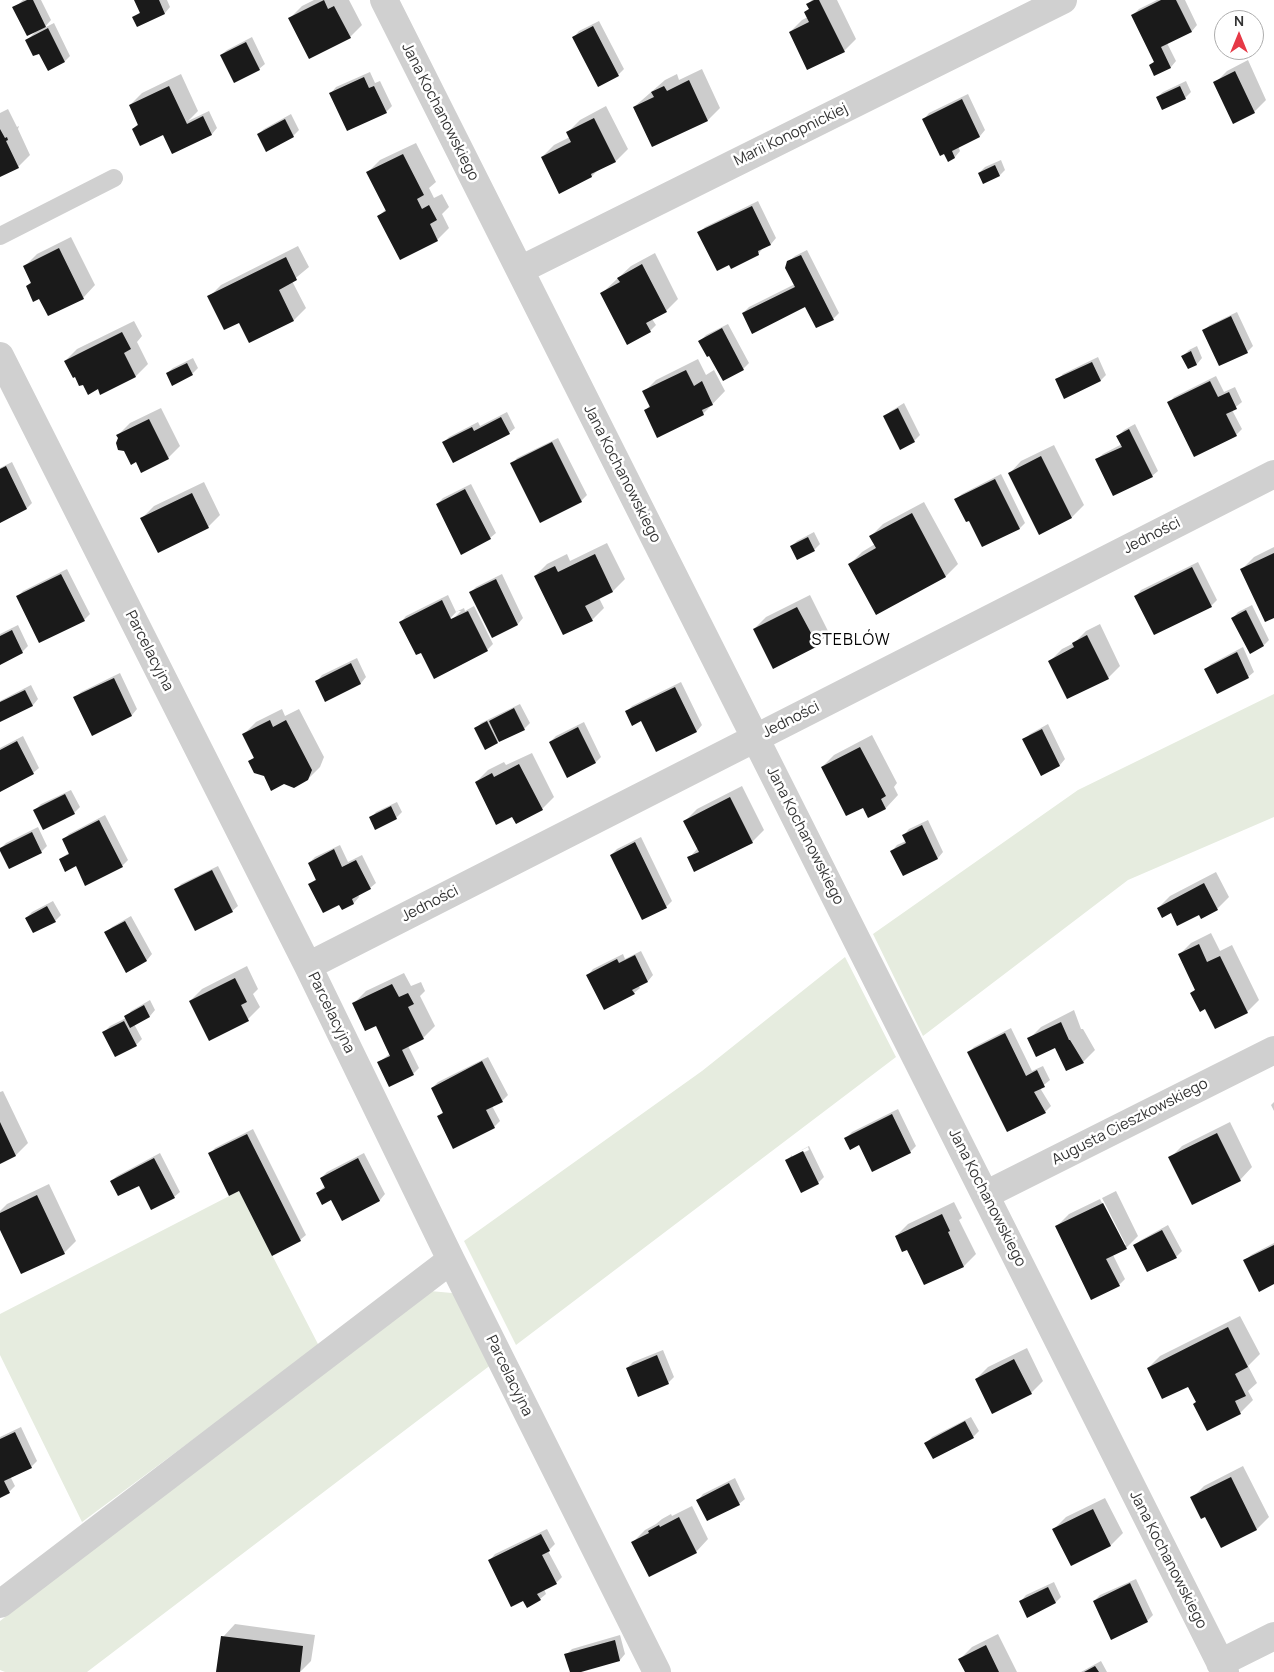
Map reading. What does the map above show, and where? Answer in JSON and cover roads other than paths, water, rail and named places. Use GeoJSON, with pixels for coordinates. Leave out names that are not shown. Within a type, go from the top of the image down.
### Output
{"type":"FeatureCollection","features":[{"type":"Feature","properties":{"kind":"street","name":"Jana Kochanowskiego"},"geometry":{"type":"LineString","coordinates":[[384,0],[1223,1667]]}},
{"type":"Feature","properties":{"kind":"street","name":"Marii Konopnickiej"},"geometry":{"type":"LineString","coordinates":[[520,270],[1063,0]]}},
{"type":"Feature","properties":{"kind":"street","name":"Parcelacyjna"},"geometry":{"type":"LineString","coordinates":[[0,356],[308,966],[451,1260],[657,1672]]}},
{"type":"Feature","properties":{"kind":"street","name":"Jedności"},"geometry":{"type":"LineString","coordinates":[[308,966],[1274,474]]}},
{"type":"Feature","properties":{"kind":"street","name":"Augusta Cieszkowskiego"},"geometry":{"type":"LineString","coordinates":[[985,1195],[1274,1050]]}},
{"type":"Feature","properties":{"kind":"street"},"geometry":{"type":"LineString","coordinates":[[0,1604],[451,1260]]}},
{"type":"Feature","properties":{"kind":"street"},"geometry":{"type":"LineString","coordinates":[[1223,1667],[1274,1636]]}},
{"type":"Feature","properties":{"kind":"lane"},"geometry":{"type":"LineString","coordinates":[[0,236],[114,178]]}},
{"type":"Feature","properties":{"kind":"district","name":"STEBLÓW"},"geometry":{"type":"Point","coordinates":[851,641]}}]}
